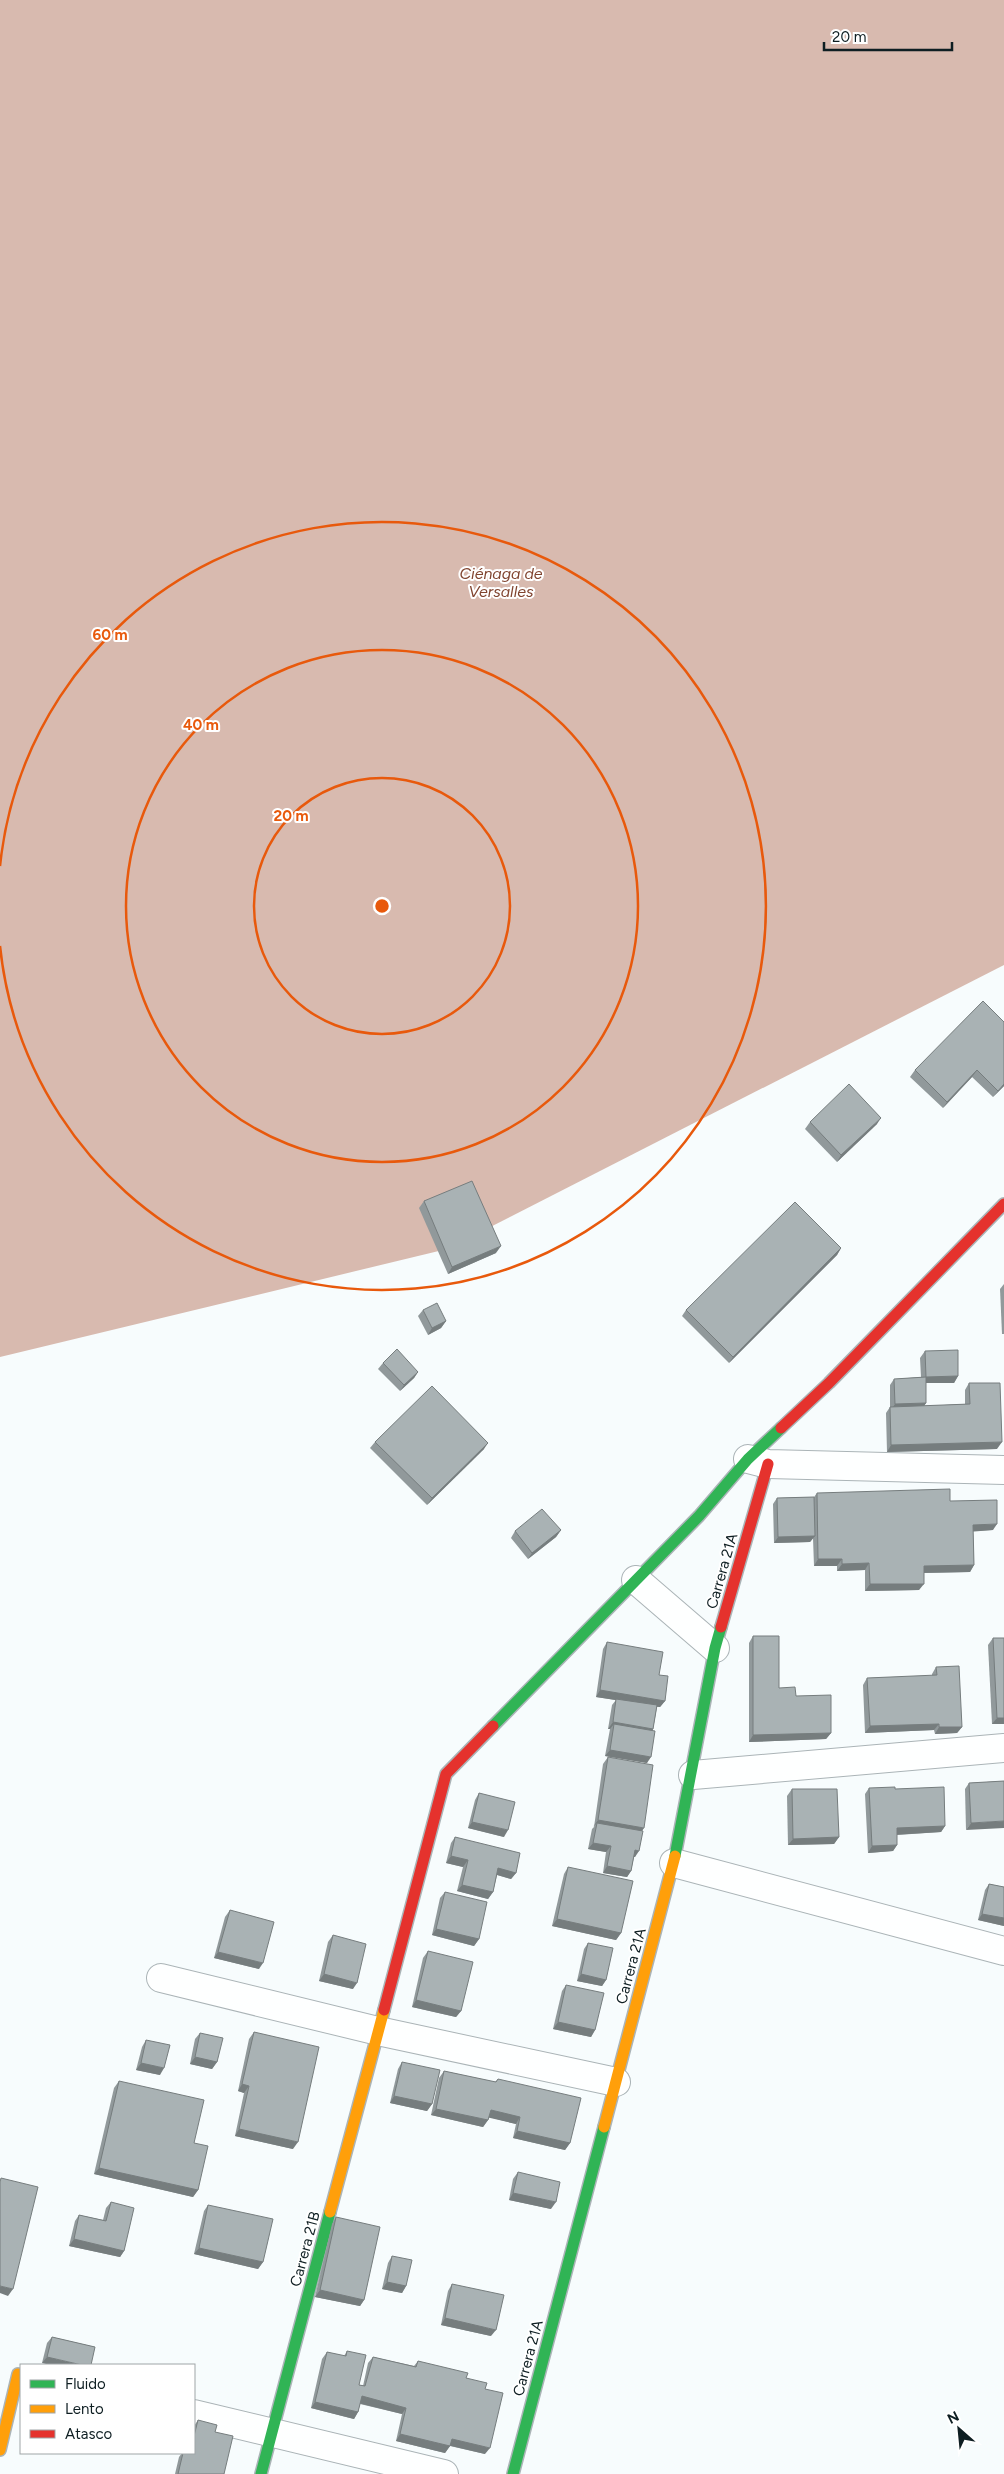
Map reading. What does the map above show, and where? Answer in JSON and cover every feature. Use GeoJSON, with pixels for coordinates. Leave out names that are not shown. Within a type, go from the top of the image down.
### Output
{"type":"FeatureCollection","features":[{"type":"Feature","properties":{"kind":"street","name":"Carrera 21B"},"geometry":{"type":"LineString","coordinates":[[261,2474],[446,1774],[699,1516],[758,1461],[829,1383],[1004,1204]]}},
{"type":"Feature","properties":{"kind":"street"},"geometry":{"type":"LineString","coordinates":[[758,1461],[1004,1470]]}},
{"type":"Feature","properties":{"kind":"street","name":"Carrera 21A"},"geometry":{"type":"LineString","coordinates":[[513,2474],[674,1863],[715,1648],[758,1461]]}},
{"type":"Feature","properties":{"kind":"street"},"geometry":{"type":"LineString","coordinates":[[636,1580],[715,1648]]}},
{"type":"Feature","properties":{"kind":"street"},"geometry":{"type":"LineString","coordinates":[[692,1776],[1004,1748]]}},
{"type":"Feature","properties":{"kind":"street"},"geometry":{"type":"LineString","coordinates":[[674,1863],[1004,1951]]}},
{"type":"Feature","properties":{"kind":"street"},"geometry":{"type":"LineString","coordinates":[[161,1978],[378,2031],[616,2082]]}},
{"type":"Feature","properties":{"kind":"street"},"geometry":{"type":"LineString","coordinates":[[0,2450],[20,2374]]}},
{"type":"Feature","properties":{"kind":"street"},"geometry":{"type":"LineString","coordinates":[[195,2414],[444,2474]]}},
{"type":"Feature","properties":{"kind":"water","name":"Ciénaga de Versalles"},"geometry":{"type":"Polygon","coordinates":[[[0,0],[1004,0],[1004,965],[447,1249],[0,1357],[0,0]]]}},
{"type":"Feature","properties":{"kind":"building"},"geometry":{"type":"Polygon","coordinates":[[[983,1001],[1004,1022],[1004,1084],[998,1091],[977,1070],[947,1102],[915,1070],[983,1001]]]}},
{"type":"Feature","properties":{"kind":"building"},"geometry":{"type":"Polygon","coordinates":[[[849,1084],[881,1118],[841,1155],[810,1122],[849,1084]]]}},
{"type":"Feature","properties":{"kind":"building"},"geometry":{"type":"Polygon","coordinates":[[[472,1181],[501,1246],[452,1267],[424,1201],[472,1181]]]}},
{"type":"Feature","properties":{"kind":"building"},"geometry":{"type":"Polygon","coordinates":[[[795,1202],[841,1248],[733,1357],[686,1310],[795,1202]]]}},
{"type":"Feature","properties":{"kind":"building"},"geometry":{"type":"Polygon","coordinates":[[[437,1303],[446,1321],[432,1328],[423,1310],[437,1303]]]}},
{"type":"Feature","properties":{"kind":"building"},"geometry":{"type":"Polygon","coordinates":[[[397,1349],[418,1372],[404,1385],[383,1363],[397,1349]]]}},
{"type":"Feature","properties":{"kind":"building"},"geometry":{"type":"Polygon","coordinates":[[[958,1350],[958,1376],[926,1377],[925,1351],[958,1350]]]}},
{"type":"Feature","properties":{"kind":"building"},"geometry":{"type":"Polygon","coordinates":[[[926,1377],[926,1403],[895,1404],[894,1379],[926,1377]]]}},
{"type":"Feature","properties":{"kind":"building"},"geometry":{"type":"Polygon","coordinates":[[[969,1383],[1000,1383],[1002,1442],[891,1445],[890,1407],[970,1404],[969,1383]]]}},
{"type":"Feature","properties":{"kind":"building"},"geometry":{"type":"Polygon","coordinates":[[[432,1386],[488,1443],[432,1498],[375,1442],[432,1386]]]}},
{"type":"Feature","properties":{"kind":"building"},"geometry":{"type":"Polygon","coordinates":[[[950,1489],[950,1501],[997,1500],[997,1524],[973,1525],[974,1565],[924,1566],[924,1584],[870,1584],[869,1563],[842,1564],[842,1559],[818,1559],[817,1493],[950,1489]]]}},
{"type":"Feature","properties":{"kind":"building"},"geometry":{"type":"Polygon","coordinates":[[[814,1497],[815,1536],[778,1537],[777,1498],[814,1497]]]}},
{"type":"Feature","properties":{"kind":"building"},"geometry":{"type":"Polygon","coordinates":[[[542,1509],[561,1530],[532,1553],[515,1531],[542,1509]]]}},
{"type":"Feature","properties":{"kind":"building"},"geometry":{"type":"Polygon","coordinates":[[[753,1636],[779,1636],[779,1688],[795,1687],[796,1696],[831,1695],[831,1733],[753,1735],[753,1636]]]}},
{"type":"Feature","properties":{"kind":"building"},"geometry":{"type":"Polygon","coordinates":[[[993,1638],[1004,1638],[1004,1718],[997,1718],[993,1638]]]}},
{"type":"Feature","properties":{"kind":"building"},"geometry":{"type":"Polygon","coordinates":[[[607,1642],[663,1652],[659,1675],[668,1676],[665,1701],[600,1690],[607,1642]]]}},
{"type":"Feature","properties":{"kind":"building"},"geometry":{"type":"Polygon","coordinates":[[[959,1666],[962,1727],[939,1727],[939,1724],[870,1726],[867,1678],[937,1675],[936,1667],[959,1666]]]}},
{"type":"Feature","properties":{"kind":"building"},"geometry":{"type":"Polygon","coordinates":[[[616,1699],[657,1705],[653,1729],[613,1722],[616,1699]]]}},
{"type":"Feature","properties":{"kind":"building"},"geometry":{"type":"Polygon","coordinates":[[[614,1724],[655,1731],[651,1757],[610,1750],[614,1724]]]}},
{"type":"Feature","properties":{"kind":"building"},"geometry":{"type":"Polygon","coordinates":[[[608,1757],[653,1765],[644,1828],[598,1820],[608,1757]]]}},
{"type":"Feature","properties":{"kind":"building"},"geometry":{"type":"Polygon","coordinates":[[[1004,1781],[1004,1821],[971,1823],[969,1783],[1004,1781]]]}},
{"type":"Feature","properties":{"kind":"building"},"geometry":{"type":"Polygon","coordinates":[[[895,1787],[895,1789],[944,1787],[945,1826],[897,1828],[897,1845],[872,1846],[869,1788],[895,1787]]]}},
{"type":"Feature","properties":{"kind":"building"},"geometry":{"type":"Polygon","coordinates":[[[792,1789],[837,1789],[839,1837],[793,1839],[792,1789]]]}},
{"type":"Feature","properties":{"kind":"building"},"geometry":{"type":"Polygon","coordinates":[[[479,1793],[515,1802],[508,1830],[472,1822],[479,1793]]]}},
{"type":"Feature","properties":{"kind":"building"},"geometry":{"type":"Polygon","coordinates":[[[597,1823],[643,1831],[639,1851],[635,1850],[631,1871],[607,1866],[611,1846],[593,1843],[597,1823]]]}},
{"type":"Feature","properties":{"kind":"building"},"geometry":{"type":"Polygon","coordinates":[[[455,1837],[520,1853],[516,1873],[498,1868],[493,1892],[462,1885],[468,1860],[451,1856],[455,1837]]]}},
{"type":"Feature","properties":{"kind":"building"},"geometry":{"type":"Polygon","coordinates":[[[568,1867],[633,1881],[621,1933],[557,1919],[568,1867]]]}},
{"type":"Feature","properties":{"kind":"building"},"geometry":{"type":"Polygon","coordinates":[[[989,1884],[1004,1887],[1004,1918],[982,1914],[989,1884]]]}},
{"type":"Feature","properties":{"kind":"building"},"geometry":{"type":"Polygon","coordinates":[[[445,1892],[487,1902],[479,1939],[436,1929],[445,1892]]]}},
{"type":"Feature","properties":{"kind":"building"},"geometry":{"type":"Polygon","coordinates":[[[230,1910],[274,1922],[263,1963],[218,1952],[230,1910]]]}},
{"type":"Feature","properties":{"kind":"building"},"geometry":{"type":"Polygon","coordinates":[[[333,1935],[366,1944],[357,1983],[324,1974],[333,1935]]]}},
{"type":"Feature","properties":{"kind":"building"},"geometry":{"type":"Polygon","coordinates":[[[588,1943],[613,1948],[606,1980],[581,1974],[588,1943]]]}},
{"type":"Feature","properties":{"kind":"building"},"geometry":{"type":"Polygon","coordinates":[[[428,1951],[473,1962],[461,2011],[416,2000],[428,1951]]]}},
{"type":"Feature","properties":{"kind":"building"},"geometry":{"type":"Polygon","coordinates":[[[566,1985],[604,1993],[595,2030],[558,2022],[566,1985]]]}},
{"type":"Feature","properties":{"kind":"building"},"geometry":{"type":"Polygon","coordinates":[[[254,2032],[319,2047],[298,2142],[239,2129],[249,2086],[242,2084],[254,2032]]]}},
{"type":"Feature","properties":{"kind":"building"},"geometry":{"type":"Polygon","coordinates":[[[200,2033],[223,2038],[217,2062],[195,2057],[200,2033]]]}},
{"type":"Feature","properties":{"kind":"building"},"geometry":{"type":"Polygon","coordinates":[[[146,2040],[170,2045],[164,2068],[141,2063],[146,2040]]]}},
{"type":"Feature","properties":{"kind":"building"},"geometry":{"type":"Polygon","coordinates":[[[402,2062],[440,2070],[432,2104],[394,2096],[402,2062]]]}},
{"type":"Feature","properties":{"kind":"building"},"geometry":{"type":"Polygon","coordinates":[[[444,2071],[496,2082],[498,2079],[581,2098],[570,2143],[517,2131],[520,2117],[491,2110],[488,2120],[436,2109],[444,2071]]]}},
{"type":"Feature","properties":{"kind":"building"},"geometry":{"type":"Polygon","coordinates":[[[119,2081],[204,2100],[194,2143],[208,2146],[198,2190],[99,2168],[119,2081]]]}},
{"type":"Feature","properties":{"kind":"building"},"geometry":{"type":"Polygon","coordinates":[[[518,2172],[560,2182],[556,2202],[513,2193],[518,2172]]]}},
{"type":"Feature","properties":{"kind":"building"},"geometry":{"type":"Polygon","coordinates":[[[1,2178],[38,2187],[13,2289],[0,2286],[1,2178]]]}},
{"type":"Feature","properties":{"kind":"building"},"geometry":{"type":"Polygon","coordinates":[[[111,2202],[134,2208],[124,2251],[74,2239],[79,2215],[106,2221],[111,2202]]]}},
{"type":"Feature","properties":{"kind":"building"},"geometry":{"type":"Polygon","coordinates":[[[208,2205],[273,2219],[263,2262],[199,2248],[208,2205]]]}},
{"type":"Feature","properties":{"kind":"building"},"geometry":{"type":"Polygon","coordinates":[[[336,2217],[380,2227],[364,2300],[320,2290],[336,2217]]]}},
{"type":"Feature","properties":{"kind":"building"},"geometry":{"type":"Polygon","coordinates":[[[392,2256],[412,2260],[406,2286],[387,2282],[392,2256]]]}},
{"type":"Feature","properties":{"kind":"building"},"geometry":{"type":"Polygon","coordinates":[[[452,2284],[504,2295],[496,2330],[445,2318],[452,2284]]]}},
{"type":"Feature","properties":{"kind":"building"},"geometry":{"type":"Polygon","coordinates":[[[52,2337],[95,2347],[91,2364],[78,2364],[47,2357],[52,2337]]]}},
{"type":"Feature","properties":{"kind":"building"},"geometry":{"type":"Polygon","coordinates":[[[347,2351],[366,2355],[359,2385],[365,2386],[373,2357],[416,2367],[418,2361],[468,2373],[466,2378],[487,2383],[485,2389],[503,2393],[490,2448],[452,2439],[450,2446],[400,2434],[406,2408],[362,2396],[358,2412],[315,2402],[327,2352],[346,2356],[347,2351]]]}},
{"type":"Feature","properties":{"kind":"building"},"geometry":{"type":"Polygon","coordinates":[[[198,2420],[217,2425],[215,2432],[233,2436],[224,2474],[178,2474],[183,2454],[195,2454],[195,2432],[198,2420]]]}},
{"type":"Feature","properties":{"kind":"traffic: fast"},"geometry":{"type":"LineString","coordinates":[[493,1726],[699,1516],[748,1459],[781,1428]]}},
{"type":"Feature","properties":{"kind":"traffic: fast"},"geometry":{"type":"LineString","coordinates":[[675,1856],[715,1648],[721,1627]]}},
{"type":"Feature","properties":{"kind":"traffic: fast"},"geometry":{"type":"LineString","coordinates":[[513,2474],[604,2127]]}},
{"type":"Feature","properties":{"kind":"traffic: fast"},"geometry":{"type":"LineString","coordinates":[[261,2474],[330,2212]]}},
{"type":"Feature","properties":{"kind":"traffic: slow"},"geometry":{"type":"LineString","coordinates":[[604,2127],[675,1856]]}},
{"type":"Feature","properties":{"kind":"traffic: slow"},"geometry":{"type":"LineString","coordinates":[[330,2212],[384,2010]]}},
{"type":"Feature","properties":{"kind":"traffic: slow"},"geometry":{"type":"LineString","coordinates":[[0,2450],[18,2374],[20,2375]]}},
{"type":"Feature","properties":{"kind":"traffic: jam"},"geometry":{"type":"LineString","coordinates":[[781,1428],[829,1383],[1004,1204]]}},
{"type":"Feature","properties":{"kind":"traffic: jam"},"geometry":{"type":"LineString","coordinates":[[721,1627],[768,1464]]}},
{"type":"Feature","properties":{"kind":"traffic: jam"},"geometry":{"type":"LineString","coordinates":[[384,2010],[446,1774],[493,1726]]}}]}
